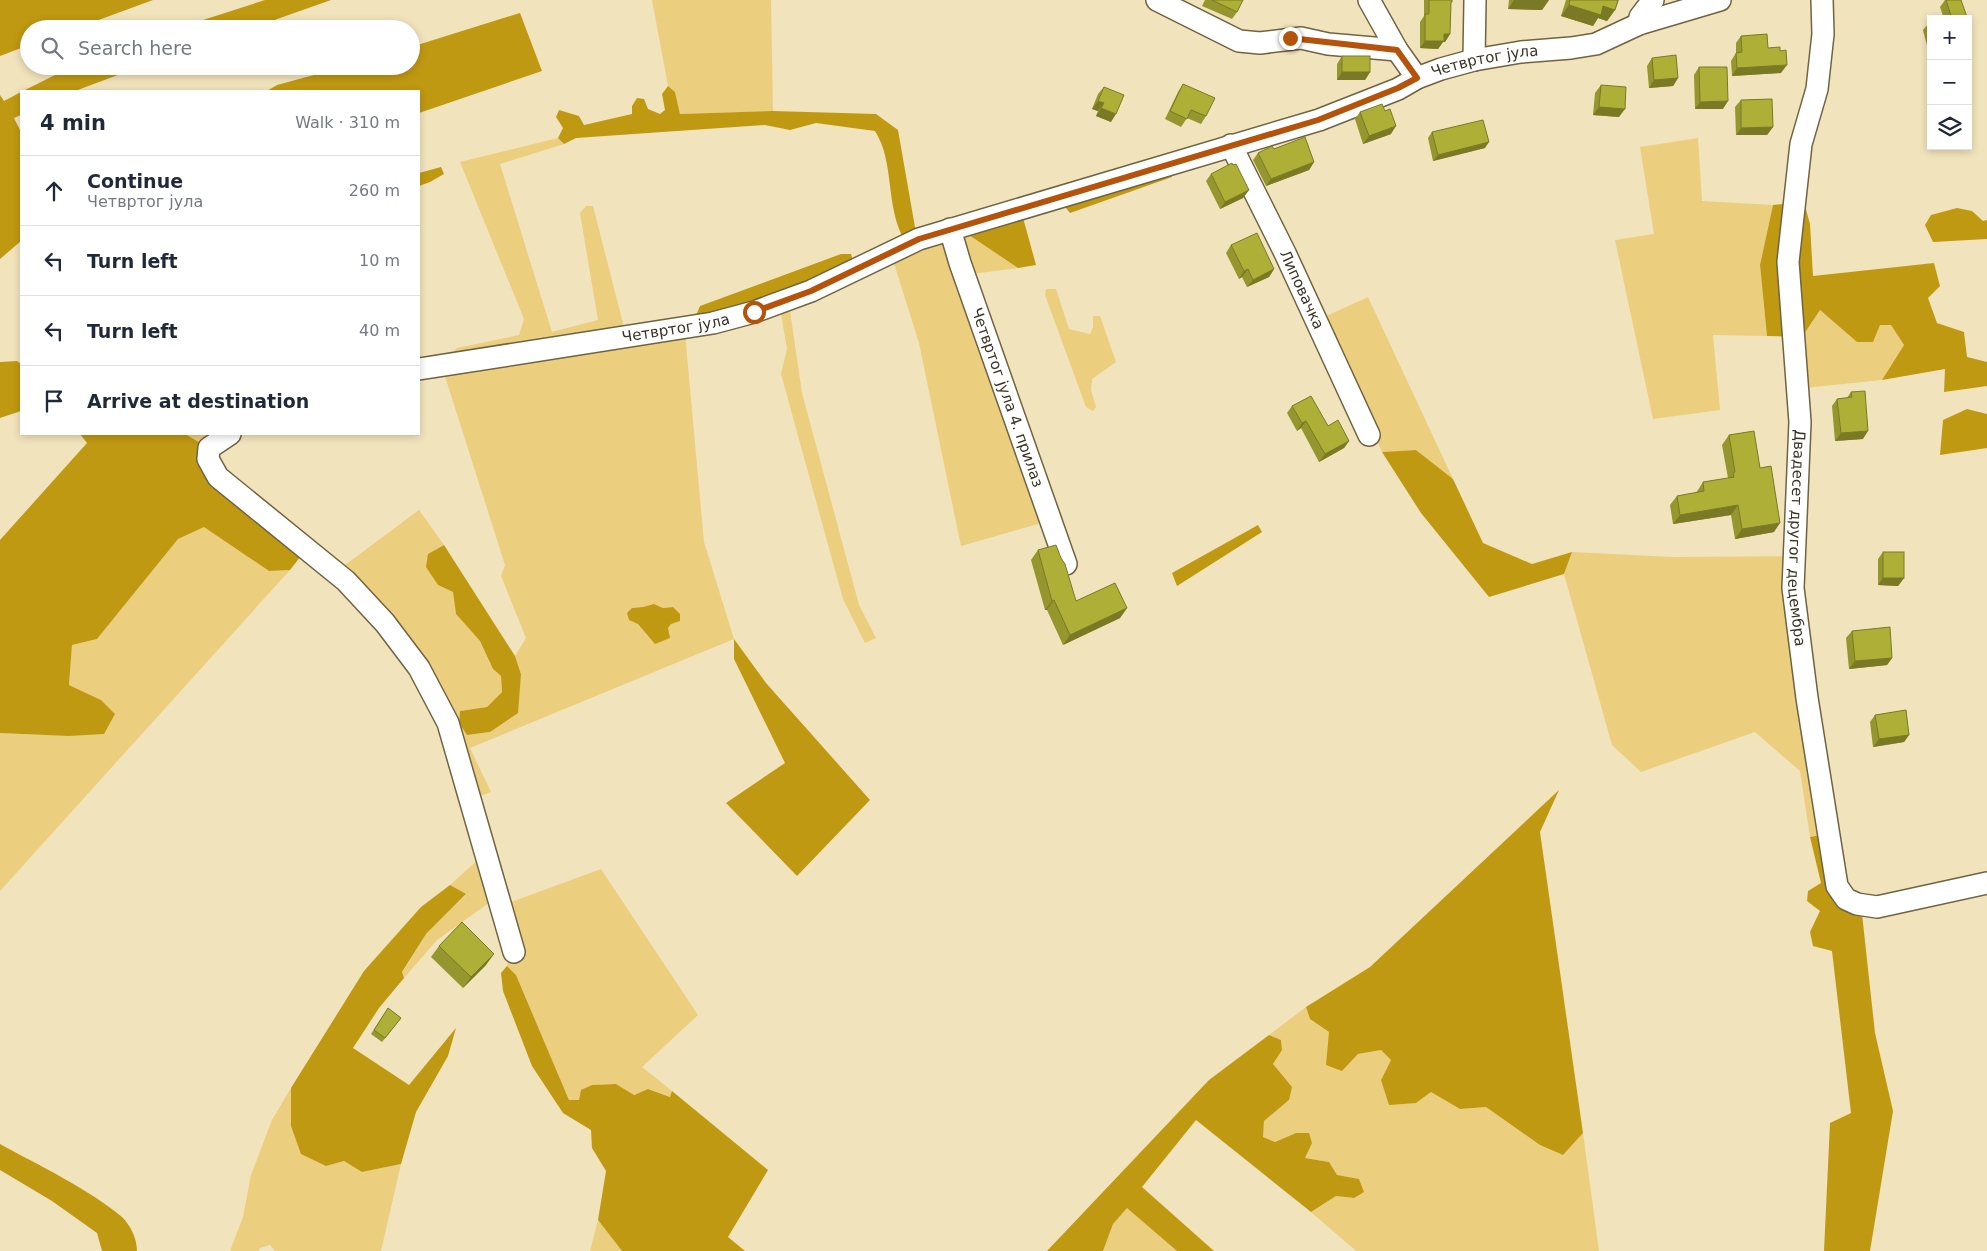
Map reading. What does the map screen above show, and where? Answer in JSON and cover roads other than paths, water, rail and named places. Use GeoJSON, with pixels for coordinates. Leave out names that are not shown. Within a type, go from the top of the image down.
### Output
{"type":"FeatureCollection","features":[{"type":"Feature","properties":{"kind":"street"},"geometry":{"type":"LineString","coordinates":[[1157,0],[1239,41],[1260,43],[1301,38],[1328,44],[1397,50]]}},
{"type":"Feature","properties":{"kind":"street"},"geometry":{"type":"LineString","coordinates":[[1369,0],[1397,50],[1417,78]]}},
{"type":"Feature","properties":{"kind":"street"},"geometry":{"type":"LineString","coordinates":[[1474,60],[1475,0]]}},
{"type":"Feature","properties":{"kind":"street"},"geometry":{"type":"LineString","coordinates":[[1640,24],[1640,17],[1653,0]]}},
{"type":"Feature","properties":{"kind":"street","name":"Четвртог јула"},"geometry":{"type":"LineString","coordinates":[[420,369],[713,323],[811,291],[919,239],[1318,120],[1398,88],[1417,78],[1474,60],[1521,52],[1596,44],[1640,24],[1720,0]]}},
{"type":"Feature","properties":{"kind":"street","name":"Двадесет другог децембра"},"geometry":{"type":"LineString","coordinates":[[1822,0],[1822,34],[1817,89],[1801,144],[1788,262],[1800,422],[1793,588],[1807,698],[1838,886],[1846,899],[1857,904],[1877,907],[1987,883]]}},
{"type":"Feature","properties":{"kind":"street","name":"Липовачка"},"geometry":{"type":"LineString","coordinates":[[1231,145],[1286,253],[1369,435]]}},
{"type":"Feature","properties":{"kind":"street","name":"Четвртог јула 4. прилаз"},"geometry":{"type":"LineString","coordinates":[[950,229],[1066,564]]}},
{"type":"Feature","properties":{"kind":"street"},"geometry":{"type":"LineString","coordinates":[[228,435],[209,448],[208,459],[218,477],[346,581],[385,623],[419,668],[448,723],[514,952]]}}]}
